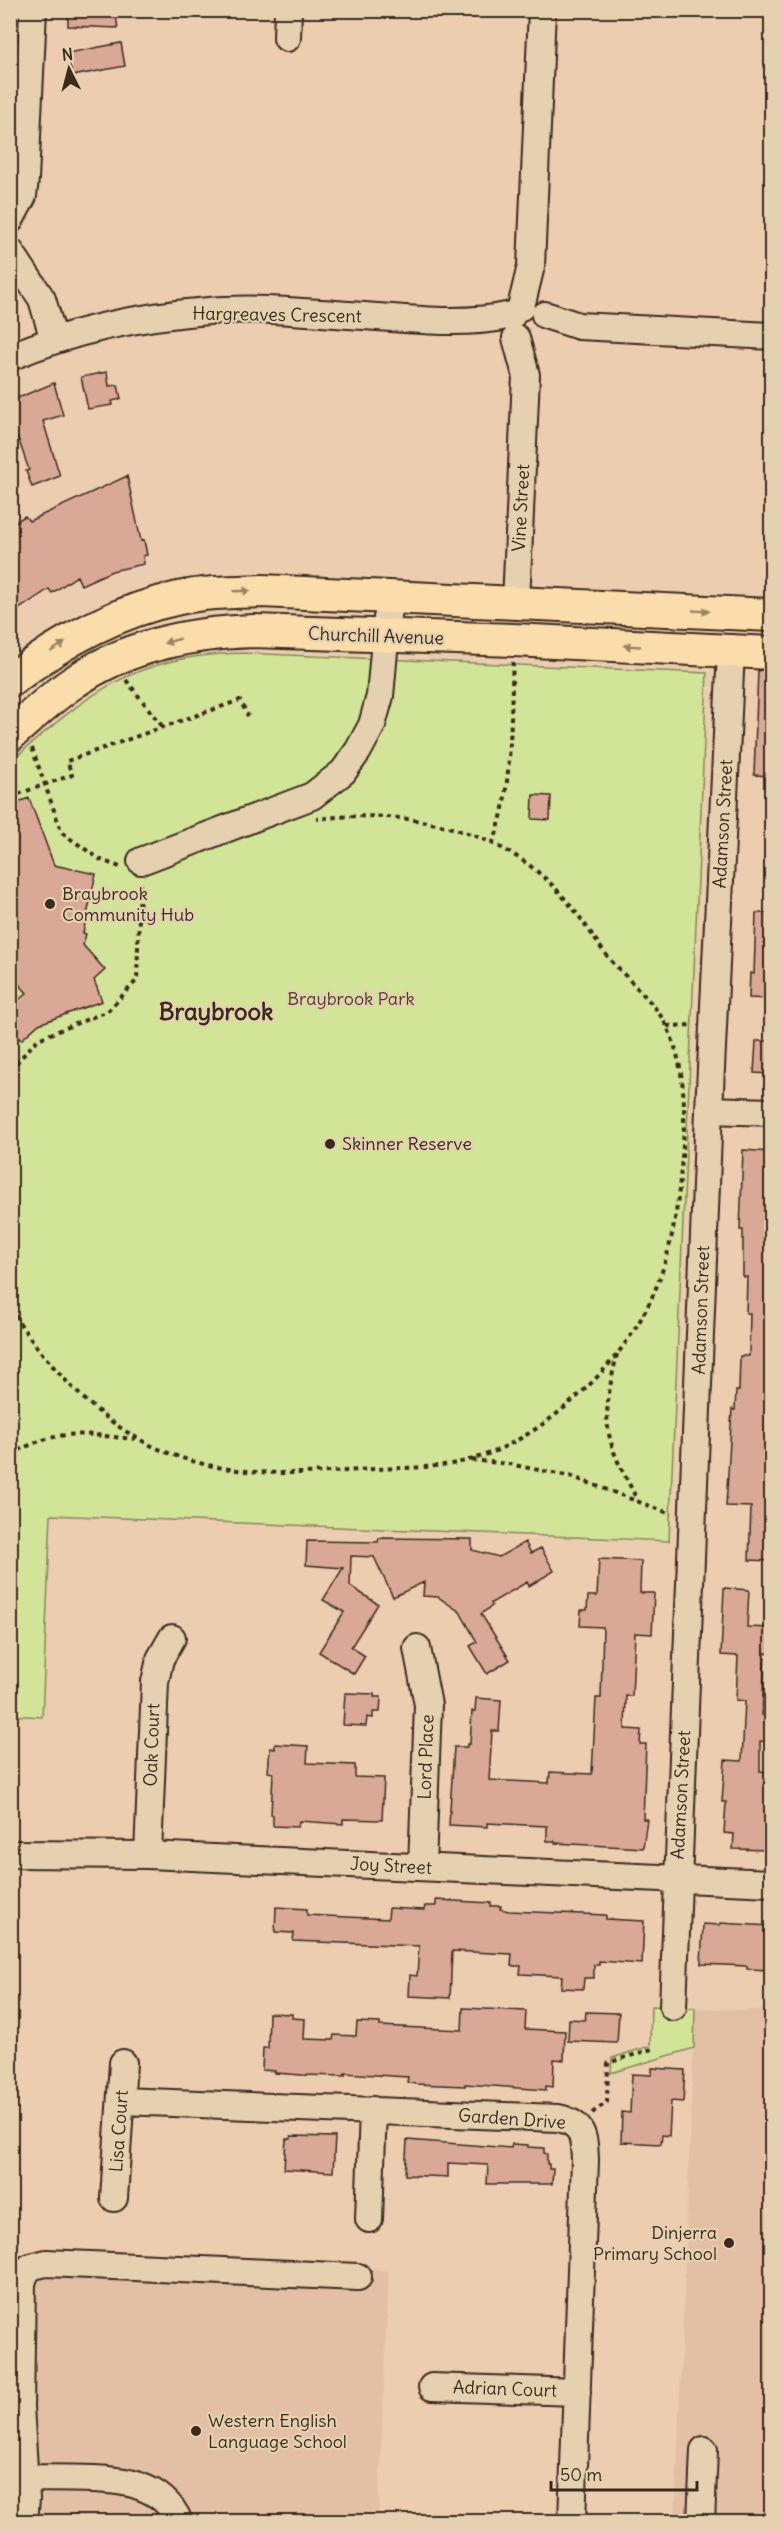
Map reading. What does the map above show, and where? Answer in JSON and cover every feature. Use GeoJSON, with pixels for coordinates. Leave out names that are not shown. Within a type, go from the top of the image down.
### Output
{"type":"FeatureCollection","features":[{"type":"Feature","properties":{"kind":"main road"},"geometry":{"type":"LineString","coordinates":[[10,681],[42,656],[74,636],[144,608],[179,598],[217,592],[261,591],[771,615]]}},
{"type":"Feature","properties":{"kind":"main road","name":"Vine Street"},"geometry":{"type":"LineString","coordinates":[[514,640],[516,603]]}},
{"type":"Feature","properties":{"kind":"main road","name":"Adamson Street"},"geometry":{"type":"LineString","coordinates":[[731,651],[733,613]]}},
{"type":"Feature","properties":{"kind":"main road","name":"Churchill Avenue"},"geometry":{"type":"LineString","coordinates":[[20,739],[75,681],[111,661],[180,638],[217,632],[254,631],[514,640],[771,653]]}},
{"type":"Feature","properties":{"kind":"street"},"geometry":{"type":"LineString","coordinates":[[10,220],[23,196],[25,179],[33,10]]}},
{"type":"Feature","properties":{"kind":"street"},"geometry":{"type":"LineString","coordinates":[[287,38],[288,10]]}},
{"type":"Feature","properties":{"kind":"street","name":"Vine Street"},"geometry":{"type":"LineString","coordinates":[[516,603],[542,10]]}},
{"type":"Feature","properties":{"kind":"street"},"geometry":{"type":"LineString","coordinates":[[10,251],[42,299],[54,340]]}},
{"type":"Feature","properties":{"kind":"street","name":"Hargreaves Crescent"},"geometry":{"type":"LineString","coordinates":[[10,357],[54,340],[128,320],[210,310],[298,312],[771,336]]}},
{"type":"Feature","properties":{"kind":"street"},"geometry":{"type":"LineString","coordinates":[[135,868],[312,796],[343,772],[358,752],[372,725],[380,696],[387,618],[393,597]]}},
{"type":"Feature","properties":{"kind":"street","name":"Adamson Street"},"geometry":{"type":"LineString","coordinates":[[673,2007],[709,1110],[731,651]]}},
{"type":"Feature","properties":{"kind":"street"},"geometry":{"type":"LineString","coordinates":[[709,1110],[771,1112]]}},
{"type":"Feature","properties":{"kind":"street","name":"Oak Court"},"geometry":{"type":"LineString","coordinates":[[148,1855],[155,1682],[160,1659],[172,1638]]}},
{"type":"Feature","properties":{"kind":"street","name":"Lord Place"},"geometry":{"type":"LineString","coordinates":[[417,1648],[428,1705],[422,1867]]}},
{"type":"Feature","properties":{"kind":"street","name":"Joy Street"},"geometry":{"type":"LineString","coordinates":[[10,1854],[148,1855],[771,1883]]}},
{"type":"Feature","properties":{"kind":"street","name":"Lisa Court"},"geometry":{"type":"LineString","coordinates":[[114,2198],[123,2063]]}},
{"type":"Feature","properties":{"kind":"street","name":"Garden Drive"},"geometry":{"type":"LineString","coordinates":[[121,2101],[558,2118],[570,2120],[577,2125],[582,2134],[585,2160],[572,2522]]}},
{"type":"Feature","properties":{"kind":"street"},"geometry":{"type":"LineString","coordinates":[[369,2219],[374,2110]]}},
{"type":"Feature","properties":{"kind":"street"},"geometry":{"type":"LineString","coordinates":[[24,2522],[20,2407],[21,2320],[24,2277],[30,2267],[46,2263],[358,2277]]}},
{"type":"Feature","properties":{"kind":"street","name":"Adrian Court"},"geometry":{"type":"LineString","coordinates":[[432,2387],[577,2392]]}},
{"type":"Feature","properties":{"kind":"street"},"geometry":{"type":"LineString","coordinates":[[701,2522],[704,2450]]}},
{"type":"Feature","properties":{"kind":"street"},"geometry":{"type":"LineString","coordinates":[[24,2478],[119,2482],[138,2485],[157,2494],[170,2506],[179,2522]]}},
{"type":"Feature","properties":{"kind":"path"},"geometry":{"type":"LineString","coordinates":[[492,844],[500,828],[507,779],[514,640]]}},
{"type":"Feature","properties":{"kind":"path"},"geometry":{"type":"LineString","coordinates":[[122,675],[163,727]]}},
{"type":"Feature","properties":{"kind":"path"},"geometry":{"type":"LineString","coordinates":[[10,797],[72,775],[67,761],[240,700],[248,716]]}},
{"type":"Feature","properties":{"kind":"path"},"geometry":{"type":"LineString","coordinates":[[10,1070],[38,1039],[108,1011],[137,980],[135,868],[101,860],[62,832],[45,784],[20,739]]}},
{"type":"Feature","properties":{"kind":"path"},"geometry":{"type":"LineString","coordinates":[[309,819],[361,815],[393,818],[462,831],[516,858],[545,879],[565,899],[610,961],[654,1006],[667,1026],[679,1062],[684,1095],[681,1164],[674,1226],[666,1259],[644,1314],[618,1352],[585,1389],[550,1419],[530,1433],[471,1460]]}},
{"type":"Feature","properties":{"kind":"path"},"geometry":{"type":"LineString","coordinates":[[10,1307],[37,1348],[96,1411],[137,1439],[174,1456],[205,1465],[275,1474],[419,1467],[471,1460],[509,1464],[573,1477],[636,1499],[652,1509],[674,1515],[694,1516]]}},
{"type":"Feature","properties":{"kind":"path"},"geometry":{"type":"LineString","coordinates":[[618,1352],[610,1387],[608,1427],[611,1443],[636,1499]]}},
{"type":"Feature","properties":{"kind":"path"},"geometry":{"type":"LineString","coordinates":[[10,1455],[42,1440],[72,1433],[137,1439]]}},
{"type":"Feature","properties":{"kind":"path"},"geometry":{"type":"LineString","coordinates":[[577,2125],[607,2102],[608,2063],[652,2049]]}},
{"type":"Feature","properties":{"kind":"shaded area","name":"Dinjerra Primary School"},"geometry":{"type":"Polygon","coordinates":[[[695,2008],[771,2011],[771,2521],[675,2522],[695,2008]]]}},
{"type":"Feature","properties":{"kind":"shaded area","name":"Western English Language School"},"geometry":{"type":"Polygon","coordinates":[[[14,2255],[389,2271],[378,2521],[11,2522],[10,2341],[14,2255]]]}},
{"type":"Feature","properties":{"kind":"green space","name":"Braybrook Park"},"geometry":{"type":"Polygon","coordinates":[[[240,653],[707,673],[669,1541],[51,1515],[42,1717],[11,1715],[10,762],[88,698],[113,683],[169,662],[202,656],[240,653]]]}},
{"type":"Feature","properties":{"kind":"green space"},"geometry":{"type":"Polygon","coordinates":[[[651,2006],[695,2008],[694,2048],[611,2073],[612,2058],[650,2046],[651,2006]]]}},
{"type":"Feature","properties":{"kind":"building"},"geometry":{"type":"Polygon","coordinates":[[[68,10],[115,10],[118,28],[68,26],[68,10]]]}},
{"type":"Feature","properties":{"kind":"building"},"geometry":{"type":"Polygon","coordinates":[[[121,43],[125,66],[72,76],[68,53],[121,43]]]}},
{"type":"Feature","properties":{"kind":"building"},"geometry":{"type":"Polygon","coordinates":[[[107,372],[109,386],[118,385],[121,399],[112,401],[113,405],[88,409],[81,377],[107,372]]]}},
{"type":"Feature","properties":{"kind":"building"},"geometry":{"type":"Polygon","coordinates":[[[54,383],[63,415],[43,421],[60,476],[32,487],[18,438],[15,439],[10,428],[10,401],[54,383]]]}},
{"type":"Feature","properties":{"kind":"building"},"geometry":{"type":"Polygon","coordinates":[[[127,476],[141,541],[144,540],[147,555],[143,556],[144,564],[112,571],[81,585],[77,576],[52,593],[49,589],[10,615],[10,525],[25,516],[29,521],[127,476]]]}},
{"type":"Feature","properties":{"kind":"building"},"geometry":{"type":"Polygon","coordinates":[[[758,670],[771,671],[771,776],[754,775],[758,670]]]}},
{"type":"Feature","properties":{"kind":"building"},"geometry":{"type":"Polygon","coordinates":[[[533,795],[551,796],[550,820],[532,819],[533,795]]]}},
{"type":"Feature","properties":{"kind":"building","name":"Braybrook Community Hub"},"geometry":{"type":"Polygon","coordinates":[[[29,798],[54,865],[96,874],[83,933],[86,934],[83,945],[105,970],[94,980],[102,1001],[39,1024],[21,1040],[10,1029],[10,1007],[27,993],[10,974],[10,805],[29,798]]]}},
{"type":"Feature","properties":{"kind":"building"},"geometry":{"type":"Polygon","coordinates":[[[756,913],[771,913],[771,999],[749,998],[750,973],[754,974],[756,913]]]}},
{"type":"Feature","properties":{"kind":"building"},"geometry":{"type":"Polygon","coordinates":[[[756,1041],[771,1041],[771,1074],[754,1073],[756,1041]]]}},
{"type":"Feature","properties":{"kind":"building"},"geometry":{"type":"Polygon","coordinates":[[[743,1150],[771,1152],[771,1410],[767,1410],[765,1445],[769,1445],[767,1482],[771,1482],[769,1535],[771,1535],[771,1561],[749,1560],[751,1507],[726,1506],[732,1409],[735,1410],[736,1391],[739,1391],[740,1356],[749,1356],[750,1313],[746,1313],[747,1277],[743,1277],[743,1230],[740,1230],[743,1150]]]}},
{"type":"Feature","properties":{"kind":"building"},"geometry":{"type":"Polygon","coordinates":[[[379,1538],[472,1539],[472,1550],[499,1557],[525,1542],[531,1553],[541,1548],[554,1571],[529,1586],[527,1582],[491,1603],[492,1606],[481,1614],[510,1660],[487,1674],[470,1646],[477,1642],[460,1612],[438,1597],[423,1596],[424,1582],[393,1597],[374,1557],[351,1556],[350,1586],[378,1604],[351,1647],[365,1656],[354,1674],[319,1652],[344,1612],[323,1600],[343,1568],[306,1565],[307,1541],[378,1542],[379,1538]]]}},
{"type":"Feature","properties":{"kind":"building"},"geometry":{"type":"Polygon","coordinates":[[[599,1559],[641,1561],[640,1593],[654,1593],[652,1634],[635,1633],[632,1696],[626,1696],[625,1729],[641,1730],[640,1744],[646,1744],[643,1819],[647,1819],[643,1848],[555,1843],[555,1841],[547,1841],[547,1826],[487,1823],[487,1827],[449,1825],[454,1747],[467,1747],[467,1744],[470,1744],[472,1711],[475,1711],[476,1698],[501,1700],[499,1731],[492,1731],[489,1780],[549,1783],[550,1772],[592,1774],[596,1698],[601,1698],[603,1627],[580,1626],[581,1610],[587,1610],[588,1596],[597,1596],[599,1559]]]}},
{"type":"Feature","properties":{"kind":"building"},"geometry":{"type":"Polygon","coordinates":[[[724,1588],[749,1590],[747,1627],[771,1628],[771,1654],[765,1653],[762,1715],[771,1716],[771,1742],[760,1741],[760,1771],[771,1772],[771,1850],[733,1849],[734,1834],[724,1833],[726,1802],[722,1802],[725,1760],[742,1761],[745,1701],[736,1700],[738,1656],[721,1655],[724,1588]]]}},
{"type":"Feature","properties":{"kind":"building"},"geometry":{"type":"Polygon","coordinates":[[[345,1693],[374,1694],[374,1697],[381,1697],[380,1712],[373,1712],[373,1718],[367,1717],[366,1726],[343,1725],[345,1693]]]}},
{"type":"Feature","properties":{"kind":"building"},"geometry":{"type":"Polygon","coordinates":[[[275,1744],[308,1746],[307,1763],[355,1765],[355,1777],[384,1778],[382,1820],[343,1819],[343,1824],[299,1821],[298,1827],[273,1826],[273,1815],[271,1815],[273,1773],[268,1772],[270,1748],[275,1749],[275,1744]]]}},
{"type":"Feature","properties":{"kind":"building"},"geometry":{"type":"Polygon","coordinates":[[[436,1900],[491,1903],[491,1906],[501,1906],[500,1909],[509,1911],[606,1915],[606,1919],[644,1921],[642,1964],[599,1961],[599,1965],[594,1965],[594,1978],[584,1978],[583,1989],[561,1988],[562,1976],[520,1974],[521,1966],[511,1966],[512,1954],[452,1951],[450,1998],[409,1996],[410,1975],[417,1976],[419,1946],[293,1941],[294,1933],[275,1932],[276,1907],[307,1909],[307,1915],[388,1919],[389,1908],[424,1910],[425,1906],[436,1906],[436,1900]]]}},
{"type":"Feature","properties":{"kind":"building"},"geometry":{"type":"Polygon","coordinates":[[[720,1923],[771,1926],[771,1970],[747,1969],[747,1966],[701,1964],[703,1924],[720,1925],[720,1923]]]}},
{"type":"Feature","properties":{"kind":"building"},"geometry":{"type":"Polygon","coordinates":[[[463,2008],[526,2011],[525,2029],[565,2031],[564,2060],[554,2059],[553,2087],[546,2086],[546,2090],[465,2084],[465,2086],[415,2084],[407,2082],[408,2077],[345,2073],[345,2076],[302,2075],[262,2070],[263,2048],[268,2048],[269,2013],[292,2014],[292,2018],[305,2019],[304,2039],[333,2040],[334,2035],[356,2036],[357,2022],[380,2023],[380,2026],[462,2030],[463,2008]]]}},
{"type":"Feature","properties":{"kind":"building"},"geometry":{"type":"Polygon","coordinates":[[[586,2012],[619,2013],[617,2043],[568,2041],[569,2019],[585,2020],[586,2012]]]}},
{"type":"Feature","properties":{"kind":"building"},"geometry":{"type":"Polygon","coordinates":[[[652,2068],[685,2070],[683,2102],[671,2101],[669,2136],[662,2135],[661,2144],[621,2142],[622,2112],[630,2113],[632,2074],[652,2075],[652,2068]]]}},
{"type":"Feature","properties":{"kind":"building"},"geometry":{"type":"Polygon","coordinates":[[[291,2136],[335,2137],[333,2172],[284,2169],[286,2139],[291,2139],[291,2136]]]}},
{"type":"Feature","properties":{"kind":"building"},"geometry":{"type":"Polygon","coordinates":[[[407,2140],[511,2148],[512,2144],[544,2148],[549,2169],[553,2169],[552,2184],[487,2184],[488,2165],[448,2163],[448,2177],[405,2175],[407,2140]]]}},
{"type":"Feature","properties":{"kind":"place","name":"Braybrook Community Hub"},"geometry":{"type":"Point","coordinates":[50,904]}},
{"type":"Feature","properties":{"kind":"place","name":"Skinner Reserve"},"geometry":{"type":"Point","coordinates":[330,1144]}},
{"type":"Feature","properties":{"kind":"place","name":"Dinjerra Primary School"},"geometry":{"type":"Point","coordinates":[729,2243]}},
{"type":"Feature","properties":{"kind":"place","name":"Western English Language School"},"geometry":{"type":"Point","coordinates":[196,2431]}},
{"type":"Feature","properties":{"kind":"district","name":"Braybrook"},"geometry":{"type":"Point","coordinates":[216,1012]}}]}
